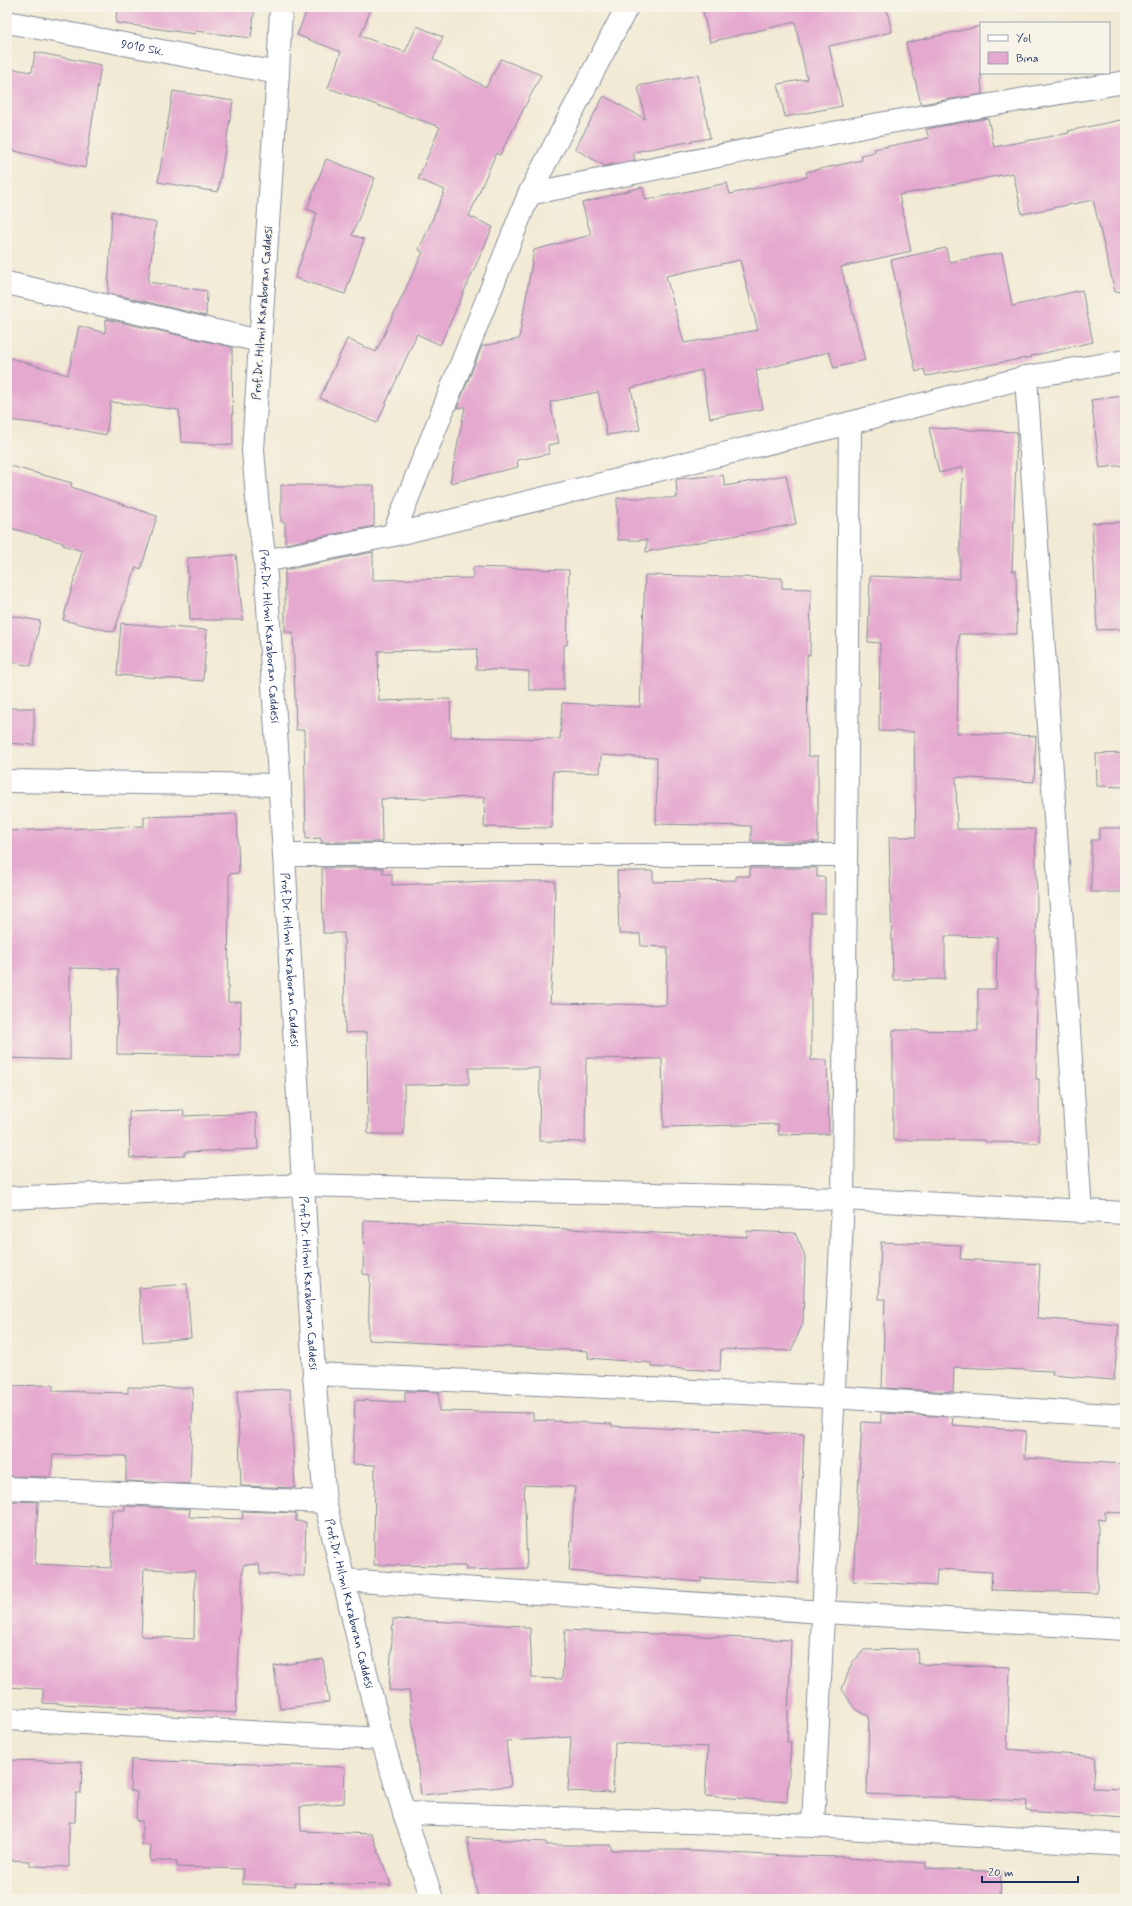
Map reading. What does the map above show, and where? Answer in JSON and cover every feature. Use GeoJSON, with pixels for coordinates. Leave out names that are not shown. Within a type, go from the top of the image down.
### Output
{"type":"FeatureCollection","features":[{"type":"Feature","properties":{"kind":"street","name":"Prof.Dr. Hilmi Karaboran Caddesi"},"geometry":{"type":"LineString","coordinates":[[280,7],[278,73],[253,450],[258,510],[265,561],[280,784],[314,1374],[325,1502],[382,1739],[432,1899]]}},
{"type":"Feature","properties":{"kind":"street"},"geometry":{"type":"LineString","coordinates":[[393,536],[529,194],[626,7]]}},
{"type":"Feature","properties":{"kind":"street","name":"9010 Sk."},"geometry":{"type":"LineString","coordinates":[[7,22],[278,73]]}},
{"type":"Feature","properties":{"kind":"street"},"geometry":{"type":"LineString","coordinates":[[529,194],[873,125],[1125,82]]}},
{"type":"Feature","properties":{"kind":"street"},"geometry":{"type":"LineString","coordinates":[[7,283],[260,341]]}},
{"type":"Feature","properties":{"kind":"street"},"geometry":{"type":"LineString","coordinates":[[265,561],[393,536],[850,423],[1026,377],[1125,362]]}},
{"type":"Feature","properties":{"kind":"street"},"geometry":{"type":"LineString","coordinates":[[1026,377],[1081,1212]]}},
{"type":"Feature","properties":{"kind":"street"},"geometry":{"type":"LineString","coordinates":[[813,1826],[832,1398],[843,1199],[850,423]]}},
{"type":"Feature","properties":{"kind":"street"},"geometry":{"type":"LineString","coordinates":[[7,781],[280,784]]}},
{"type":"Feature","properties":{"kind":"street"},"geometry":{"type":"LineString","coordinates":[[284,855],[846,855]]}},
{"type":"Feature","properties":{"kind":"street"},"geometry":{"type":"LineString","coordinates":[[7,1198],[304,1185],[843,1199],[1125,1213]]}},
{"type":"Feature","properties":{"kind":"street"},"geometry":{"type":"LineString","coordinates":[[314,1374],[832,1398],[1125,1416]]}},
{"type":"Feature","properties":{"kind":"street"},"geometry":{"type":"LineString","coordinates":[[7,1488],[325,1502]]}},
{"type":"Feature","properties":{"kind":"street"},"geometry":{"type":"LineString","coordinates":[[343,1580],[823,1612],[1125,1629]]}},
{"type":"Feature","properties":{"kind":"street"},"geometry":{"type":"LineString","coordinates":[[7,1719],[382,1739]]}},
{"type":"Feature","properties":{"kind":"street"},"geometry":{"type":"LineString","coordinates":[[404,1813],[813,1826],[1125,1845]]}},
{"type":"Feature","properties":{"kind":"building"},"geometry":{"type":"Polygon","coordinates":[[[117,7],[255,7],[251,38],[196,31],[195,34],[116,23],[117,7]]]}},
{"type":"Feature","properties":{"kind":"building"},"geometry":{"type":"Polygon","coordinates":[[[308,7],[372,7],[360,36],[405,52],[417,26],[443,37],[433,59],[486,87],[501,59],[541,75],[500,155],[496,153],[469,216],[493,227],[440,345],[417,334],[377,423],[320,398],[347,339],[376,352],[423,252],[419,250],[445,190],[418,179],[440,127],[328,88],[341,52],[297,35],[308,7]]]}},
{"type":"Feature","properties":{"kind":"building"},"geometry":{"type":"Polygon","coordinates":[[[702,7],[886,7],[892,32],[829,46],[842,106],[785,117],[778,84],[807,79],[795,22],[710,42],[702,7]]]}},
{"type":"Feature","properties":{"kind":"building"},"geometry":{"type":"Polygon","coordinates":[[[980,26],[980,74],[983,94],[921,104],[906,43],[980,26]]]}},
{"type":"Feature","properties":{"kind":"building"},"geometry":{"type":"Polygon","coordinates":[[[35,52],[101,65],[85,168],[7,149],[7,68],[32,72],[35,52]]]}},
{"type":"Feature","properties":{"kind":"building"},"geometry":{"type":"Polygon","coordinates":[[[698,75],[710,138],[633,152],[635,160],[605,166],[575,149],[604,96],[645,119],[638,86],[698,75]]]}},
{"type":"Feature","properties":{"kind":"building"},"geometry":{"type":"Polygon","coordinates":[[[173,91],[233,101],[218,192],[158,182],[173,91]]]}},
{"type":"Feature","properties":{"kind":"building"},"geometry":{"type":"Polygon","coordinates":[[[988,118],[994,147],[1069,133],[1068,131],[1125,119],[1125,291],[1115,292],[1093,200],[1022,214],[1013,173],[899,195],[911,251],[841,267],[865,360],[834,368],[829,352],[756,371],[763,409],[710,418],[702,370],[631,388],[640,430],[607,435],[598,392],[550,402],[559,443],[548,445],[549,454],[517,460],[518,467],[450,483],[465,407],[457,408],[482,346],[519,339],[534,250],[591,235],[582,203],[642,187],[646,200],[727,183],[730,194],[807,177],[806,172],[862,160],[861,155],[875,152],[874,149],[929,138],[926,129],[988,118]],[[740,260],[666,276],[684,343],[758,330],[740,260]]]}},
{"type":"Feature","properties":{"kind":"building"},"geometry":{"type":"Polygon","coordinates":[[[326,159],[375,178],[352,235],[364,239],[345,294],[295,278],[317,213],[307,209],[326,159]]]}},
{"type":"Feature","properties":{"kind":"building"},"geometry":{"type":"Polygon","coordinates":[[[112,211],[156,223],[148,282],[207,291],[206,316],[108,293],[112,211]]]}},
{"type":"Feature","properties":{"kind":"building"},"geometry":{"type":"Polygon","coordinates":[[[946,248],[949,262],[1002,253],[1012,306],[1082,290],[1093,342],[1031,356],[1032,357],[926,376],[924,369],[916,372],[891,260],[946,248]]]}},
{"type":"Feature","properties":{"kind":"building"},"geometry":{"type":"Polygon","coordinates":[[[106,319],[232,347],[233,445],[181,442],[179,410],[111,402],[106,435],[60,426],[7,420],[7,357],[68,375],[79,326],[105,333],[106,319]]]}},
{"type":"Feature","properties":{"kind":"building"},"geometry":{"type":"Polygon","coordinates":[[[1125,396],[1125,465],[1100,468],[1091,400],[1125,396]]]}},
{"type":"Feature","properties":{"kind":"building"},"geometry":{"type":"Polygon","coordinates":[[[929,428],[1017,432],[1012,571],[1016,571],[1017,634],[959,634],[957,733],[1036,736],[1034,782],[956,777],[957,829],[1035,829],[1037,902],[1035,989],[1037,989],[1036,1079],[1039,1079],[1039,1143],[985,1142],[985,1140],[893,1140],[893,1030],[978,1031],[978,989],[996,989],[997,937],[945,936],[945,979],[893,980],[889,837],[916,837],[914,732],[879,731],[880,643],[868,642],[870,576],[960,579],[963,467],[939,473],[929,428]]]}},
{"type":"Feature","properties":{"kind":"building"},"geometry":{"type":"Polygon","coordinates":[[[7,465],[72,483],[71,487],[157,516],[141,569],[136,567],[114,632],[63,620],[82,551],[63,545],[64,543],[7,527],[7,465]]]}},
{"type":"Feature","properties":{"kind":"building"},"geometry":{"type":"Polygon","coordinates":[[[723,475],[725,486],[786,475],[796,524],[646,552],[647,540],[618,540],[617,498],[677,498],[676,479],[723,475]]]}},
{"type":"Feature","properties":{"kind":"building"},"geometry":{"type":"Polygon","coordinates":[[[281,485],[374,485],[374,526],[285,544],[285,522],[281,522],[281,485]]]}},
{"type":"Feature","properties":{"kind":"building"},"geometry":{"type":"Polygon","coordinates":[[[1125,522],[1125,629],[1097,630],[1092,523],[1125,522]]]}},
{"type":"Feature","properties":{"kind":"building"},"geometry":{"type":"Polygon","coordinates":[[[373,552],[373,580],[473,578],[473,567],[569,570],[567,645],[564,645],[564,690],[529,690],[529,671],[476,669],[477,649],[378,651],[379,701],[450,699],[451,737],[560,739],[562,703],[640,707],[645,575],[782,578],[782,588],[811,589],[810,655],[807,655],[808,756],[818,756],[818,842],[751,842],[751,826],[656,824],[657,758],[601,755],[600,773],[553,771],[552,828],[484,827],[485,797],[381,799],[382,842],[321,842],[321,838],[306,839],[304,730],[296,730],[293,632],[285,632],[285,570],[373,552]]]}},
{"type":"Feature","properties":{"kind":"building"},"geometry":{"type":"Polygon","coordinates":[[[236,555],[243,620],[190,620],[187,558],[236,555]]]}},
{"type":"Feature","properties":{"kind":"building"},"geometry":{"type":"Polygon","coordinates":[[[7,615],[40,621],[31,666],[7,661],[7,615]]]}},
{"type":"Feature","properties":{"kind":"building"},"geometry":{"type":"Polygon","coordinates":[[[121,623],[207,630],[203,681],[117,675],[121,623]]]}},
{"type":"Feature","properties":{"kind":"building"},"geometry":{"type":"Polygon","coordinates":[[[7,708],[34,708],[34,745],[7,743],[7,708]]]}},
{"type":"Feature","properties":{"kind":"building"},"geometry":{"type":"Polygon","coordinates":[[[1125,753],[1125,787],[1097,786],[1096,754],[1125,753]]]}},
{"type":"Feature","properties":{"kind":"building"},"geometry":{"type":"Polygon","coordinates":[[[237,814],[239,873],[229,874],[228,1002],[241,1002],[240,1056],[117,1054],[118,969],[70,968],[70,1060],[7,1058],[7,831],[144,826],[144,817],[237,814]]]}},
{"type":"Feature","properties":{"kind":"building"},"geometry":{"type":"Polygon","coordinates":[[[1099,828],[1125,828],[1125,892],[1091,892],[1091,840],[1099,840],[1099,828]]]}},
{"type":"Feature","properties":{"kind":"building"},"geometry":{"type":"Polygon","coordinates":[[[322,868],[383,868],[383,874],[392,874],[392,885],[490,881],[555,881],[554,940],[550,1003],[666,1005],[668,947],[641,946],[640,934],[619,934],[617,871],[653,871],[653,882],[736,880],[736,876],[750,876],[750,868],[817,868],[817,877],[825,877],[825,913],[811,913],[811,1060],[827,1060],[829,1134],[779,1135],[778,1124],[664,1127],[662,1059],[586,1058],[585,1142],[539,1141],[540,1068],[469,1068],[469,1084],[404,1085],[404,1134],[368,1134],[367,1032],[345,1033],[344,933],[323,933],[322,868]]]}},
{"type":"Feature","properties":{"kind":"building"},"geometry":{"type":"Polygon","coordinates":[[[183,1110],[184,1116],[256,1113],[258,1149],[185,1152],[185,1156],[130,1158],[129,1112],[183,1110]]]}},
{"type":"Feature","properties":{"kind":"building"},"geometry":{"type":"Polygon","coordinates":[[[364,1220],[747,1237],[747,1231],[795,1233],[805,1256],[803,1323],[791,1351],[721,1349],[720,1371],[651,1367],[651,1363],[588,1358],[588,1351],[368,1340],[370,1275],[363,1274],[364,1220]]]}},
{"type":"Feature","properties":{"kind":"building"},"geometry":{"type":"Polygon","coordinates":[[[881,1242],[961,1245],[960,1259],[1040,1264],[1037,1318],[1119,1325],[1114,1380],[1052,1375],[1053,1371],[954,1367],[953,1392],[882,1388],[885,1299],[879,1299],[881,1242]]]}},
{"type":"Feature","properties":{"kind":"building"},"geometry":{"type":"Polygon","coordinates":[[[187,1284],[191,1338],[143,1342],[139,1288],[187,1284]]]}},
{"type":"Feature","properties":{"kind":"building"},"geometry":{"type":"Polygon","coordinates":[[[53,1385],[53,1391],[128,1393],[128,1387],[193,1388],[190,1484],[126,1481],[126,1456],[53,1455],[51,1477],[7,1476],[7,1386],[53,1385]]]}},
{"type":"Feature","properties":{"kind":"building"},"geometry":{"type":"Polygon","coordinates":[[[290,1389],[295,1488],[241,1486],[237,1391],[290,1389]]]}},
{"type":"Feature","properties":{"kind":"building"},"geometry":{"type":"Polygon","coordinates":[[[405,1391],[439,1392],[439,1411],[533,1413],[533,1420],[612,1424],[612,1426],[804,1434],[798,1583],[701,1578],[701,1582],[569,1571],[575,1487],[524,1485],[527,1568],[466,1570],[466,1566],[374,1565],[375,1465],[353,1464],[355,1400],[405,1402],[405,1391]]]}},
{"type":"Feature","properties":{"kind":"building"},"geometry":{"type":"Polygon","coordinates":[[[881,1413],[953,1417],[952,1425],[1026,1431],[1024,1458],[1125,1464],[1125,1513],[1105,1512],[1105,1520],[1098,1519],[1097,1593],[991,1590],[992,1572],[937,1569],[936,1586],[853,1581],[862,1422],[881,1423],[881,1413]]]}},
{"type":"Feature","properties":{"kind":"building"},"geometry":{"type":"Polygon","coordinates":[[[7,1501],[38,1502],[35,1564],[111,1568],[112,1510],[125,1510],[125,1506],[190,1509],[189,1517],[243,1519],[242,1511],[296,1513],[296,1521],[306,1522],[304,1576],[260,1574],[259,1564],[243,1565],[236,1713],[43,1703],[43,1689],[7,1687],[7,1501]],[[144,1569],[141,1636],[194,1639],[195,1571],[144,1569]]]}},
{"type":"Feature","properties":{"kind":"building"},"geometry":{"type":"Polygon","coordinates":[[[393,1619],[523,1626],[523,1628],[530,1628],[532,1678],[562,1679],[565,1630],[791,1640],[787,1742],[791,1742],[787,1802],[705,1796],[708,1747],[615,1743],[613,1793],[568,1791],[571,1737],[506,1741],[511,1786],[421,1795],[409,1691],[389,1690],[393,1619]]]}},
{"type":"Feature","properties":{"kind":"building"},"geometry":{"type":"Polygon","coordinates":[[[917,1649],[918,1664],[1010,1667],[1007,1749],[1096,1757],[1093,1788],[1125,1789],[1125,1818],[1026,1811],[1027,1801],[867,1794],[869,1716],[854,1708],[842,1689],[852,1663],[864,1650],[917,1649]]]}},
{"type":"Feature","properties":{"kind":"building"},"geometry":{"type":"Polygon","coordinates":[[[323,1659],[329,1702],[280,1709],[274,1666],[323,1659]]]}},
{"type":"Feature","properties":{"kind":"building"},"geometry":{"type":"Polygon","coordinates":[[[7,1760],[82,1762],[81,1793],[76,1793],[75,1822],[69,1822],[69,1867],[30,1866],[30,1861],[7,1860],[7,1760]]]}},
{"type":"Feature","properties":{"kind":"building"},"geometry":{"type":"Polygon","coordinates":[[[131,1760],[345,1767],[344,1803],[300,1807],[301,1831],[372,1834],[391,1885],[295,1883],[295,1886],[243,1884],[243,1869],[177,1867],[177,1861],[150,1861],[151,1845],[142,1845],[142,1821],[136,1821],[137,1792],[130,1791],[131,1760]]]}},
{"type":"Feature","properties":{"kind":"building"},"geometry":{"type":"Polygon","coordinates":[[[467,1838],[546,1842],[546,1845],[611,1845],[611,1850],[689,1850],[788,1856],[848,1857],[926,1863],[926,1868],[1001,1872],[1000,1899],[706,1899],[706,1896],[605,1896],[605,1899],[478,1899],[467,1838]]]}}]}
